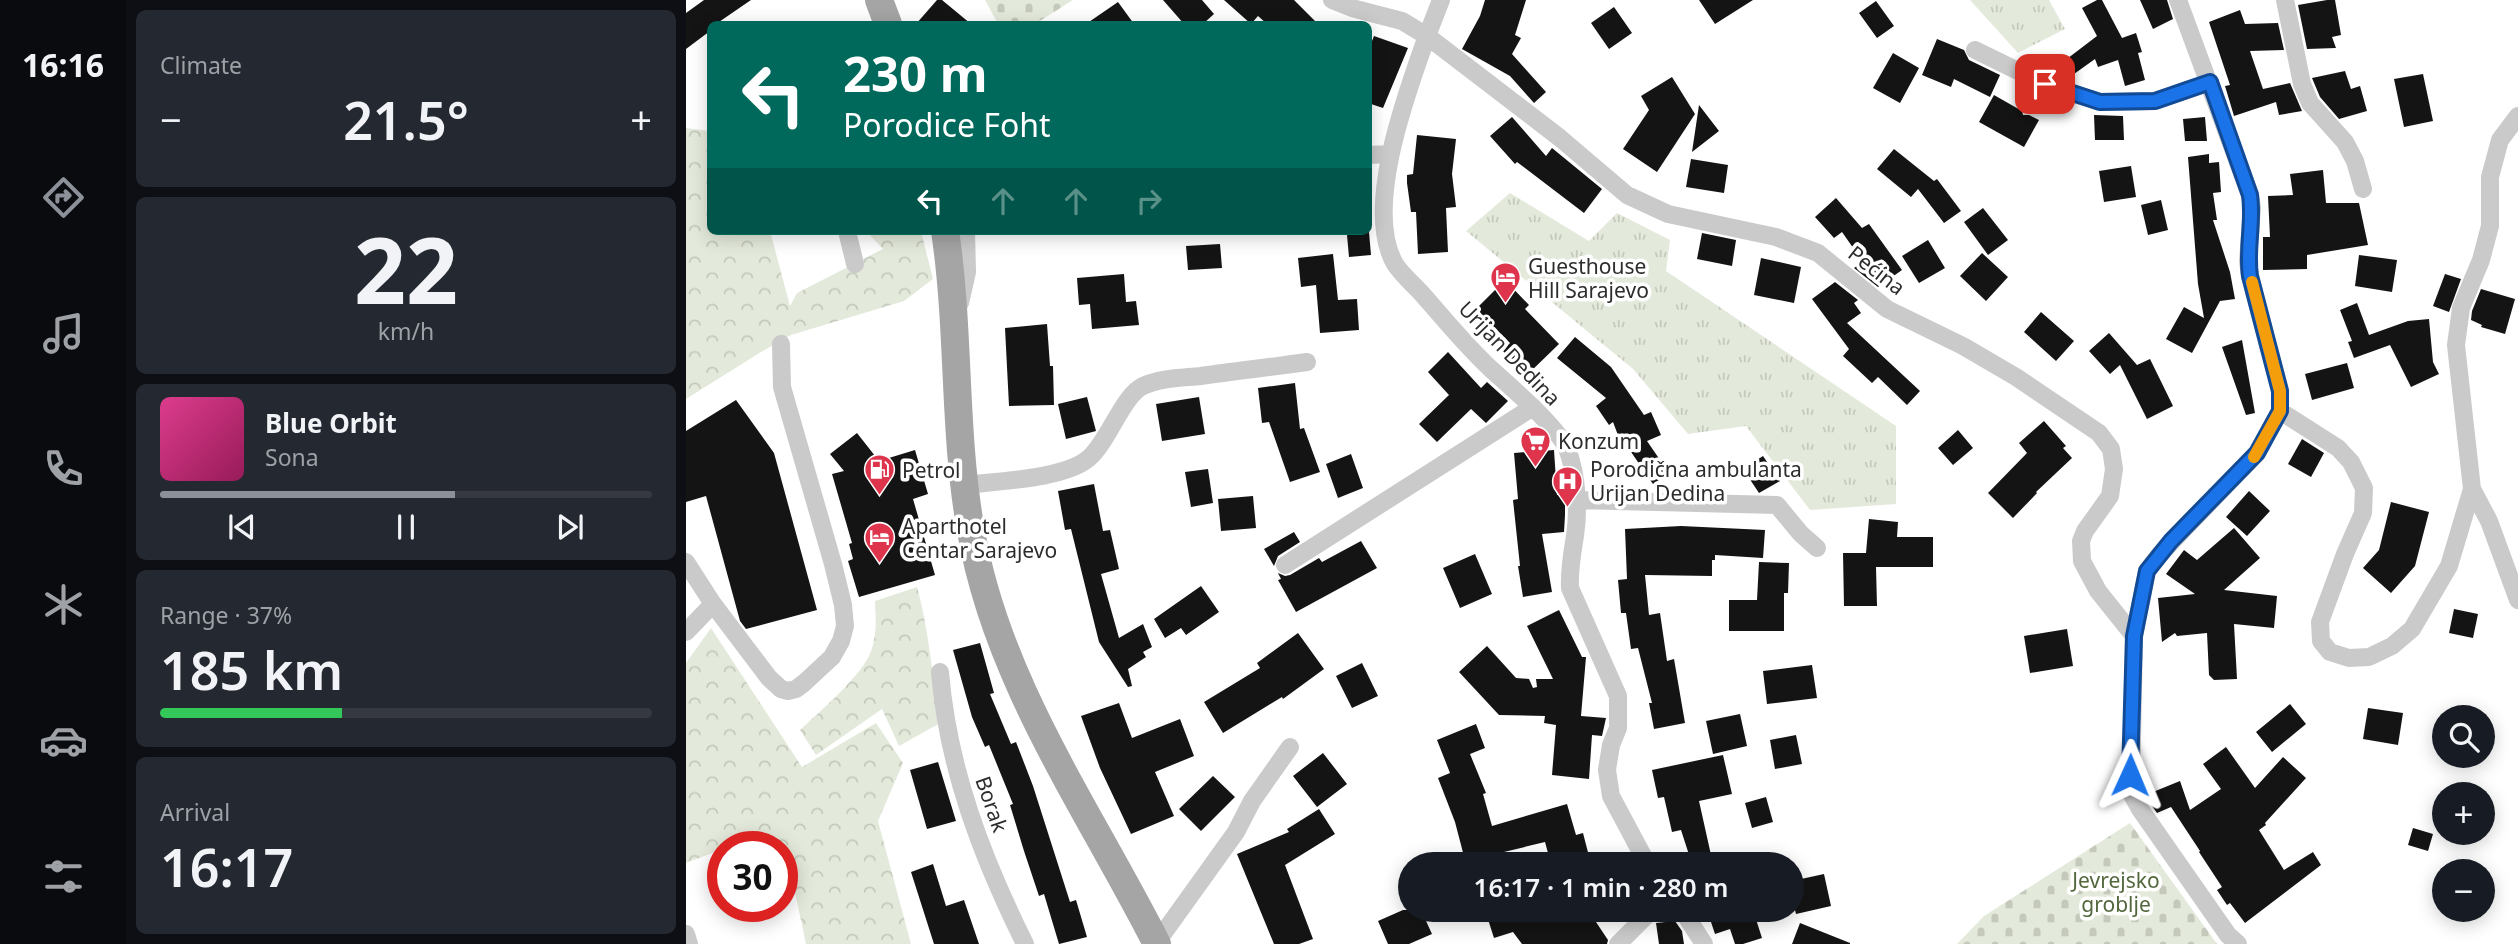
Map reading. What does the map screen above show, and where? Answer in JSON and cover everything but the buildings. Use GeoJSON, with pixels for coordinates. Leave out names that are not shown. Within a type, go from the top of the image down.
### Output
{"type":"FeatureCollection","features":[{"type":"Feature","properties":{"kind":"main road"},"geometry":{"type":"LineString","coordinates":[[879,0],[887,21]]}},
{"type":"Feature","properties":{"kind":"main road"},"geometry":{"type":"LineString","coordinates":[[945,235],[955,320],[957,398],[965,485],[971,531],[985,594],[1004,650],[1076,797],[1157,943]]}},
{"type":"Feature","properties":{"kind":"street","name":"Pećina"},"geometry":{"type":"LineString","coordinates":[[1332,0],[1402,21],[1427,36],[1560,138],[1627,195],[1668,214],[1776,237],[1818,253],[1887,309],[1963,346],[2006,371],[2099,433],[2111,449],[2115,469],[2110,496],[2081,541],[2082,561],[2098,591],[2134,636]]}},
{"type":"Feature","properties":{"kind":"street","name":"Urijan Dedina"},"geometry":{"type":"LineString","coordinates":[[1441,0],[1410,85],[1390,154],[1384,211],[1388,243],[1395,263],[1480,359],[1533,407],[1567,448],[1573,469],[1576,500],[1575,534],[1569,569],[1570,588],[1618,696],[1618,729],[1611,745],[1607,769],[1611,796],[1641,852]]}},
{"type":"Feature","properties":{"kind":"street"},"geometry":{"type":"LineString","coordinates":[[2178,0],[2250,195],[2250,276],[2280,391],[2280,411],[2257,453],[2167,545],[2147,571],[2134,636],[2132,793],[2140,809],[2228,935],[2238,944]]}},
{"type":"Feature","properties":{"kind":"street"},"geometry":{"type":"LineString","coordinates":[[2285,0],[2302,84],[2310,103],[2345,142],[2355,162],[2362,189]]}},
{"type":"Feature","properties":{"kind":"street"},"geometry":{"type":"LineString","coordinates":[[1975,50],[2045,84],[2100,102],[2155,101],[2210,82]]}},
{"type":"Feature","properties":{"kind":"street"},"geometry":{"type":"LineString","coordinates":[[2280,411],[2338,448],[2351,462],[2364,488],[2363,513],[2320,622],[2321,641],[2330,652],[2349,658],[2369,657],[2392,646],[2412,629],[2449,566],[2472,489],[2471,460],[2456,345],[2461,308],[2481,260],[2490,226],[2490,177],[2493,165],[2500,140],[2518,116]]}},
{"type":"Feature","properties":{"kind":"street"},"geometry":{"type":"LineString","coordinates":[[1372,155],[1390,154]]}},
{"type":"Feature","properties":{"kind":"street"},"geometry":{"type":"LineString","coordinates":[[849,235],[855,264]]}},
{"type":"Feature","properties":{"kind":"street"},"geometry":{"type":"LineString","coordinates":[[955,320],[967,272],[965,235]]}},
{"type":"Feature","properties":{"kind":"street"},"geometry":{"type":"LineString","coordinates":[[686,562],[713,604],[769,678],[788,691],[796,689],[832,657],[845,626],[843,605],[782,387],[781,344]]}},
{"type":"Feature","properties":{"kind":"street"},"geometry":{"type":"LineString","coordinates":[[965,485],[1074,469],[1090,458],[1131,396],[1140,387],[1166,380],[1307,362]]}},
{"type":"Feature","properties":{"kind":"street"},"geometry":{"type":"LineString","coordinates":[[1285,565],[1533,407]]}},
{"type":"Feature","properties":{"kind":"street"},"geometry":{"type":"LineString","coordinates":[[2472,489],[2489,521],[2518,600]]}},
{"type":"Feature","properties":{"kind":"street"},"geometry":{"type":"LineString","coordinates":[[1576,500],[1777,505],[1801,534],[1817,548]]}},
{"type":"Feature","properties":{"kind":"street"},"geometry":{"type":"LineString","coordinates":[[686,632],[713,604]]}},
{"type":"Feature","properties":{"kind":"street","name":"Borak"},"geometry":{"type":"LineString","coordinates":[[940,672],[942,702],[966,808],[1025,944]]}},
{"type":"Feature","properties":{"kind":"street"},"geometry":{"type":"LineString","coordinates":[[1157,943],[1236,832],[1252,801],[1290,747]]}},
{"type":"Feature","properties":{"kind":"street"},"geometry":{"type":"LineString","coordinates":[[1618,944],[1641,922]]}},
{"type":"Feature","properties":{"kind":"street"},"geometry":{"type":"LineString","coordinates":[[1690,922],[1704,944]]}},
{"type":"Feature","properties":{"kind":"street"},"geometry":{"type":"LineString","coordinates":[[686,934],[689,944]]}},
{"type":"Feature","properties":{"kind":"green space"},"geometry":{"type":"Polygon","coordinates":[[[985,0],[1073,0],[1040,21],[996,21],[985,0]]]}},
{"type":"Feature","properties":{"kind":"green space"},"geometry":{"type":"Polygon","coordinates":[[[1970,0],[2049,0],[2065,29],[2018,53],[1970,0]]]}},
{"type":"Feature","properties":{"kind":"green space"},"geometry":{"type":"Polygon","coordinates":[[[686,128],[707,131],[707,235],[771,235],[790,306],[797,293],[883,249],[870,235],[922,235],[933,279],[904,301],[791,335],[686,399],[686,128]]]}},
{"type":"Feature","properties":{"kind":"green space"},"geometry":{"type":"Polygon","coordinates":[[[1510,193],[1589,241],[1617,213],[1670,240],[1666,271],[1896,426],[1896,504],[1810,510],[1746,426],[1688,434],[1633,369],[1466,231],[1510,193]]]}},
{"type":"Feature","properties":{"kind":"green space"},"geometry":{"type":"Polygon","coordinates":[[[917,587],[942,722],[899,746],[882,709],[816,755],[800,730],[840,693],[866,661],[874,639],[875,601],[917,587]]]}},
{"type":"Feature","properties":{"kind":"green space"},"geometry":{"type":"Polygon","coordinates":[[[711,628],[802,767],[876,723],[903,763],[878,821],[911,944],[806,944],[798,907],[798,831],[707,831],[707,855],[686,863],[686,663],[711,628]]]}},
{"type":"Feature","properties":{"kind":"green space","name":"Jevrejsko groblje"},"geometry":{"type":"Polygon","coordinates":[[[2130,823],[2217,944],[1957,944],[1984,916],[2130,823]]]}},
{"type":"Feature","properties":{"kind":"slow traffic"},"geometry":{"type":"LineString","coordinates":[[2252,282],[2280,391],[2280,411],[2254,457]]}},
{"type":"Feature","properties":{"kind":"place","name":"Guesthouse Hill Sarajevo"},"geometry":{"type":"Point","coordinates":[1505,305]}},
{"type":"Feature","properties":{"kind":"place","name":"Konzum"},"geometry":{"type":"Point","coordinates":[1535,468]}},
{"type":"Feature","properties":{"kind":"place","name":"Petrol"},"geometry":{"type":"Point","coordinates":[879,497]}},
{"type":"Feature","properties":{"kind":"place","name":"Porodična ambulanta Urijan Dedina"},"geometry":{"type":"Point","coordinates":[1567,508]}},
{"type":"Feature","properties":{"kind":"place","name":"Aparthotel Centar Sarajevo"},"geometry":{"type":"Point","coordinates":[879,565]}},
{"type":"Feature","properties":{"kind":"route"},"geometry":{"type":"LineString","coordinates":[[2045,84],[2100,102],[2155,101],[2210,82],[2250,195],[2250,276],[2280,391],[2280,411],[2257,453],[2171,541],[2147,571],[2134,636],[2130,775]]}}]}
